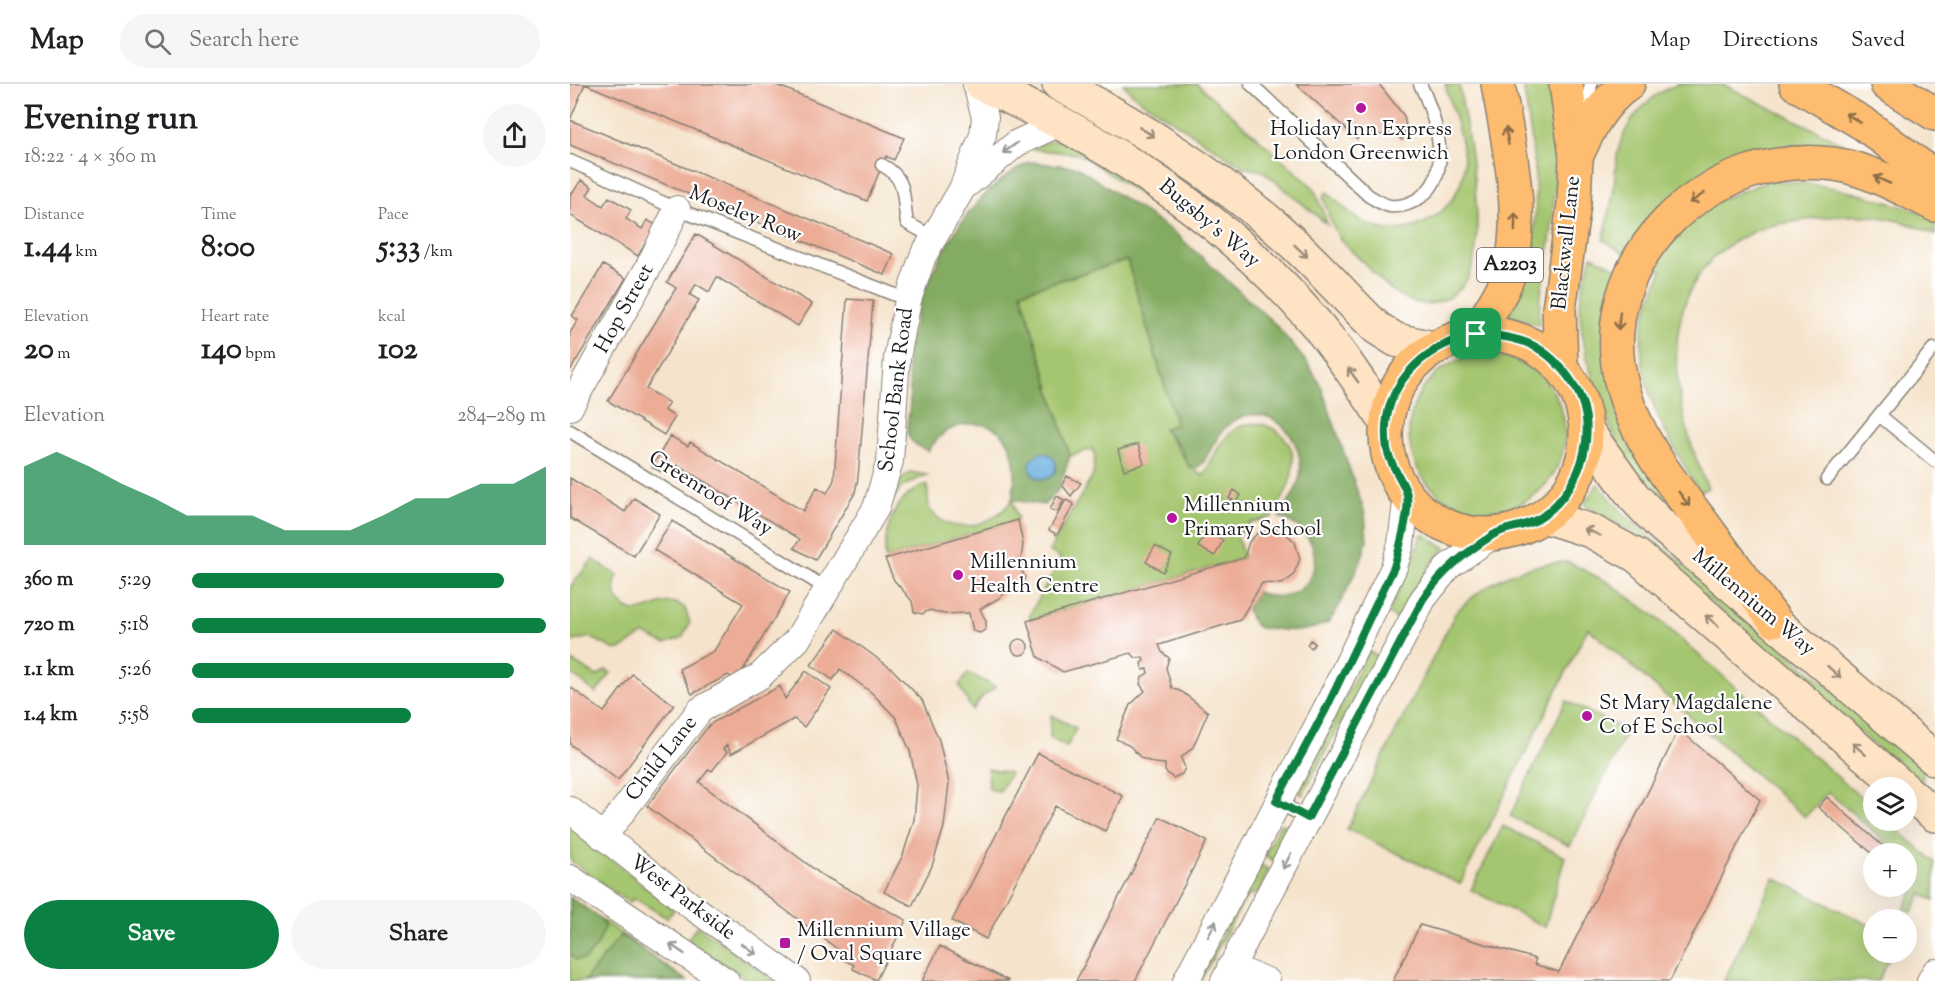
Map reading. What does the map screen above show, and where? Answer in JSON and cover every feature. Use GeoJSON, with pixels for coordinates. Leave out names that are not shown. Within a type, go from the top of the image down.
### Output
{"type":"FeatureCollection","features":[{"type":"Feature","properties":{"kind":"main road","name":"A2203"},"geometry":{"type":"LineString","coordinates":[[1476,334],[1505,285],[1512,257],[1516,222],[1510,152],[1498,84]]}},
{"type":"Feature","properties":{"kind":"main road","name":"Blackwall Lane"},"geometry":{"type":"LineString","coordinates":[[1561,366],[1559,309],[1574,204],[1576,157],[1566,84]]}},
{"type":"Feature","properties":{"kind":"main road"},"geometry":{"type":"LineString","coordinates":[[1576,157],[1591,124],[1604,104],[1628,84]]}},
{"type":"Feature","properties":{"kind":"main road"},"geometry":{"type":"LineString","coordinates":[[1796,84],[1863,124],[1935,177]]}},
{"type":"Feature","properties":{"kind":"main road"},"geometry":{"type":"LineString","coordinates":[[1887,84],[1935,114]]}},
{"type":"Feature","properties":{"kind":"main road"},"geometry":{"type":"LineString","coordinates":[[1774,620],[1665,474],[1633,416],[1623,390],[1618,354],[1621,307],[1627,282],[1646,245],[1676,214],[1715,187],[1764,168],[1804,163],[1836,164],[1865,173],[1935,205]]}},
{"type":"Feature","properties":{"kind":"main road"},"geometry":{"type":"LineString","coordinates":[[1476,334],[1507,335],[1537,347],[1561,366],[1575,386],[1584,408],[1587,431],[1584,456],[1576,479],[1562,499],[1544,516],[1529,524],[1496,533],[1471,532],[1446,526],[1425,513],[1407,494],[1394,472],[1387,448],[1387,423],[1394,394],[1410,368],[1433,348],[1454,339],[1476,334]]}},
{"type":"Feature","properties":{"kind":"street","name":"School Bank Road"},"geometry":{"type":"LineString","coordinates":[[829,590],[876,508],[890,461],[897,358],[908,300],[923,255],[962,189],[985,124],[976,84]]}},
{"type":"Feature","properties":{"kind":"street","name":"Bugsby's Way"},"geometry":{"type":"LineString","coordinates":[[981,84],[1062,122],[1150,176],[1209,220],[1313,320],[1387,423]]}},
{"type":"Feature","properties":{"kind":"street","name":"Bugsby's Way"},"geometry":{"type":"LineString","coordinates":[[1059,84],[1106,102],[1273,225],[1377,328],[1396,340],[1433,348]]}},
{"type":"Feature","properties":{"kind":"street","name":"School Bank Road"},"geometry":{"type":"LineString","coordinates":[[962,189],[1017,143],[1062,122]]}},
{"type":"Feature","properties":{"kind":"street","name":"Hop Street"},"geometry":{"type":"LineString","coordinates":[[570,407],[648,268],[677,209]]}},
{"type":"Feature","properties":{"kind":"street","name":"Millennium Way"},"geometry":{"type":"LineString","coordinates":[[1587,431],[1634,497],[1660,524],[1935,759]]}},
{"type":"Feature","properties":{"kind":"street"},"geometry":{"type":"LineString","coordinates":[[1186,981],[1276,801],[1326,709],[1394,567],[1401,544],[1407,494]]}},
{"type":"Feature","properties":{"kind":"street","name":"Millennium Way"},"geometry":{"type":"LineString","coordinates":[[1544,516],[1591,531],[1637,556],[1890,777]]}},
{"type":"Feature","properties":{"kind":"street"},"geometry":{"type":"LineString","coordinates":[[1267,981],[1227,974],[1423,599],[1449,567],[1496,533]]}},
{"type":"Feature","properties":{"kind":"street","name":"Child Lane"},"geometry":{"type":"LineString","coordinates":[[603,837],[686,725],[700,710],[760,676],[779,660],[797,640],[829,590]]}},
{"type":"Feature","properties":{"kind":"street"},"geometry":{"type":"LineString","coordinates":[[1917,800],[1935,815]]}},
{"type":"Feature","properties":{"kind":"street","name":"West Parkside"},"geometry":{"type":"LineString","coordinates":[[570,810],[694,908],[797,981]]}},
{"type":"Feature","properties":{"kind":"street","name":"West Parkside"},"geometry":{"type":"LineString","coordinates":[[570,878],[726,981]]}},
{"type":"Feature","properties":{"kind":"street"},"geometry":{"type":"LineString","coordinates":[[1930,981],[1935,972]]}},
{"type":"Feature","properties":{"kind":"lane"},"geometry":{"type":"LineString","coordinates":[[1251,84],[1369,196],[1389,206],[1414,202],[1430,190],[1438,170],[1438,144],[1420,84]]}},
{"type":"Feature","properties":{"kind":"lane"},"geometry":{"type":"LineString","coordinates":[[1576,157],[1592,84]]}},
{"type":"Feature","properties":{"kind":"lane","name":"Moseley Row"},"geometry":{"type":"LineString","coordinates":[[570,161],[677,209],[908,300]]}},
{"type":"Feature","properties":{"kind":"lane"},"geometry":{"type":"LineString","coordinates":[[882,165],[896,172],[903,184],[907,223],[933,237]]}},
{"type":"Feature","properties":{"kind":"lane"},"geometry":{"type":"LineString","coordinates":[[1827,479],[1932,349]]}},
{"type":"Feature","properties":{"kind":"lane"},"geometry":{"type":"LineString","coordinates":[[1879,415],[1935,461]]}},
{"type":"Feature","properties":{"kind":"lane","name":"Greenroof Way"},"geometry":{"type":"LineString","coordinates":[[570,431],[829,590]]}},
{"type":"Feature","properties":{"kind":"lane"},"geometry":{"type":"LineString","coordinates":[[1276,801],[1308,818]]}},
{"type":"Feature","properties":{"kind":"green space"},"geometry":{"type":"Polygon","coordinates":[[[1123,84],[1197,84],[1314,188],[1328,225],[1263,171],[1245,168],[1137,98],[1123,84]]]}},
{"type":"Feature","properties":{"kind":"green space"},"geometry":{"type":"Polygon","coordinates":[[[1445,84],[1459,84],[1474,178],[1477,229],[1475,251],[1471,271],[1459,290],[1435,303],[1422,304],[1400,296],[1390,289],[1343,243],[1333,227],[1323,197],[1327,192],[1362,221],[1375,227],[1391,230],[1407,229],[1422,224],[1436,216],[1448,205],[1457,191],[1464,160],[1459,132],[1445,84]]]}},
{"type":"Feature","properties":{"kind":"green space"},"geometry":{"type":"Polygon","coordinates":[[[1523,84],[1553,84],[1556,174],[1551,235],[1540,299],[1539,325],[1508,315],[1521,286],[1529,258],[1536,201],[1532,144],[1523,84]]]}},
{"type":"Feature","properties":{"kind":"green space"},"geometry":{"type":"Polygon","coordinates":[[[1678,84],[1722,84],[1850,147],[1842,158],[1787,157],[1627,255],[1603,240],[1613,194],[1620,144],[1624,133],[1638,112],[1657,95],[1678,84]]]}},
{"type":"Feature","properties":{"kind":"green space"},"geometry":{"type":"Polygon","coordinates":[[[1053,140],[1062,140],[1159,198],[1155,204],[1079,154],[1030,149],[1053,140]]]}},
{"type":"Feature","properties":{"kind":"green space"},"geometry":{"type":"Polygon","coordinates":[[[1030,162],[1077,167],[1175,233],[1275,324],[1308,364],[1321,386],[1365,514],[1367,541],[1361,561],[1334,615],[1327,623],[1298,631],[1259,628],[1253,623],[1247,609],[1257,592],[1277,597],[1293,593],[1305,584],[1313,571],[1314,556],[1310,541],[1298,527],[1279,517],[1299,482],[1300,462],[1297,448],[1291,436],[1271,418],[1259,415],[1246,416],[1232,422],[1223,430],[1203,463],[1198,467],[1189,467],[1181,449],[1163,429],[1176,424],[1127,260],[1021,292],[1070,456],[1058,490],[1044,505],[1012,500],[1015,475],[1011,450],[1007,440],[988,426],[966,424],[953,428],[937,439],[928,451],[919,447],[909,437],[907,432],[910,403],[908,352],[913,325],[934,270],[948,243],[965,218],[985,195],[1007,176],[1030,162]]]}},
{"type":"Feature","properties":{"kind":"green space"},"geometry":{"type":"Polygon","coordinates":[[[1768,181],[1832,188],[1914,210],[1935,217],[1935,235],[1888,218],[1856,215],[1823,217],[1766,227],[1753,232],[1719,253],[1696,279],[1683,311],[1677,345],[1678,382],[1684,419],[1708,488],[1700,492],[1678,456],[1658,416],[1645,375],[1642,353],[1643,324],[1662,270],[1647,262],[1687,213],[1768,181]]]}},
{"type":"Feature","properties":{"kind":"green space"},"geometry":{"type":"Polygon","coordinates":[[[1592,256],[1621,270],[1610,320],[1693,529],[1686,535],[1645,490],[1629,465],[1609,423],[1592,377],[1582,331],[1580,303],[1592,256]]]}},
{"type":"Feature","properties":{"kind":"green space"},"geometry":{"type":"Polygon","coordinates":[[[1127,260],[1176,424],[1163,429],[1187,461],[1203,476],[1220,445],[1229,434],[1243,425],[1263,425],[1273,428],[1288,442],[1293,462],[1291,477],[1272,517],[1250,523],[1237,536],[1244,558],[1030,620],[1030,614],[1061,558],[1049,551],[1093,475],[1095,456],[1093,449],[1070,456],[1021,292],[1127,260]]]}},
{"type":"Feature","properties":{"kind":"green space"},"geometry":{"type":"Polygon","coordinates":[[[1487,355],[1502,356],[1517,361],[1531,368],[1542,378],[1552,389],[1559,403],[1564,418],[1564,448],[1559,463],[1552,477],[1542,488],[1531,498],[1517,505],[1502,510],[1487,511],[1472,510],[1457,505],[1443,498],[1432,488],[1422,477],[1415,463],[1410,448],[1409,433],[1410,418],[1415,403],[1422,389],[1432,378],[1443,368],[1457,361],[1472,356],[1487,355]]]}},
{"type":"Feature","properties":{"kind":"green space"},"geometry":{"type":"Polygon","coordinates":[[[910,472],[927,475],[903,486],[881,513],[899,481],[910,472]]]}},
{"type":"Feature","properties":{"kind":"green space"},"geometry":{"type":"Polygon","coordinates":[[[927,484],[929,508],[938,518],[948,524],[972,526],[983,522],[994,517],[1012,500],[1018,520],[885,559],[889,524],[899,504],[916,489],[927,484]]]}},
{"type":"Feature","properties":{"kind":"green space"},"geometry":{"type":"Polygon","coordinates":[[[1598,484],[1624,514],[1923,767],[1922,787],[1917,783],[1917,777],[1911,777],[1631,532],[1584,504],[1598,484]]]}},
{"type":"Feature","properties":{"kind":"green space"},"geometry":{"type":"Polygon","coordinates":[[[1421,535],[1425,535],[1445,548],[1432,562],[1397,619],[1388,614],[1421,535]]]}},
{"type":"Feature","properties":{"kind":"green space"},"geometry":{"type":"Polygon","coordinates":[[[593,559],[618,576],[615,581],[616,597],[624,607],[633,611],[667,602],[676,603],[685,608],[690,623],[682,638],[665,644],[644,634],[623,648],[615,650],[590,637],[570,642],[570,587],[593,559]]]}},
{"type":"Feature","properties":{"kind":"green space"},"geometry":{"type":"Polygon","coordinates":[[[1568,562],[1609,583],[1652,614],[1863,799],[1863,822],[1828,792],[1805,817],[1588,628],[1460,884],[1347,829],[1456,612],[1493,583],[1521,570],[1568,562]]]}},
{"type":"Feature","properties":{"kind":"green space"},"geometry":{"type":"Polygon","coordinates":[[[1368,651],[1378,656],[1302,795],[1299,792],[1368,651]]]}},
{"type":"Feature","properties":{"kind":"green space"},"geometry":{"type":"Polygon","coordinates":[[[570,660],[597,676],[606,670],[611,673],[596,693],[570,673],[570,660]]]}},
{"type":"Feature","properties":{"kind":"green space"},"geometry":{"type":"Polygon","coordinates":[[[968,673],[996,687],[982,697],[972,710],[959,685],[968,673]]]}},
{"type":"Feature","properties":{"kind":"green space"},"geometry":{"type":"Polygon","coordinates":[[[1566,701],[1627,731],[1570,846],[1510,816],[1566,701]]]}},
{"type":"Feature","properties":{"kind":"green space"},"geometry":{"type":"Polygon","coordinates":[[[1051,715],[1076,728],[1067,747],[1050,738],[1051,715]]]}},
{"type":"Feature","properties":{"kind":"green space"},"geometry":{"type":"Polygon","coordinates":[[[988,769],[1010,773],[1000,791],[989,789],[988,769]]]}},
{"type":"Feature","properties":{"kind":"green space"},"geometry":{"type":"Polygon","coordinates":[[[1284,824],[1289,831],[1274,861],[1264,855],[1280,825],[1284,824]]]}},
{"type":"Feature","properties":{"kind":"green space"},"geometry":{"type":"Polygon","coordinates":[[[570,826],[674,910],[667,918],[634,898],[629,903],[570,860],[570,826]]]}},
{"type":"Feature","properties":{"kind":"green space"},"geometry":{"type":"Polygon","coordinates":[[[1503,826],[1565,857],[1545,927],[1471,890],[1503,826]]]}},
{"type":"Feature","properties":{"kind":"green space"},"geometry":{"type":"Polygon","coordinates":[[[1873,831],[1899,831],[1913,843],[1887,843],[1873,831]]]}},
{"type":"Feature","properties":{"kind":"green space"},"geometry":{"type":"Polygon","coordinates":[[[1917,847],[1935,862],[1934,900],[1921,894],[1914,909],[1904,909],[1910,897],[1917,897],[1917,882],[1921,874],[1917,870],[1917,847]]]}},
{"type":"Feature","properties":{"kind":"green space"},"geometry":{"type":"Polygon","coordinates":[[[1259,864],[1269,869],[1259,892],[1246,897],[1201,980],[1199,978],[1259,864]]]}},
{"type":"Feature","properties":{"kind":"green space"},"geometry":{"type":"Polygon","coordinates":[[[1774,878],[1863,922],[1863,963],[1887,963],[1878,981],[1724,981],[1774,878]]]}},
{"type":"Feature","properties":{"kind":"green space"},"geometry":{"type":"Polygon","coordinates":[[[570,897],[687,981],[570,981],[570,897]]]}},
{"type":"Feature","properties":{"kind":"green space"},"geometry":{"type":"Polygon","coordinates":[[[570,897],[600,918],[605,927],[597,946],[585,959],[576,960],[570,954],[570,897]]]}},
{"type":"Feature","properties":{"kind":"green space"},"geometry":{"type":"Polygon","coordinates":[[[697,926],[775,981],[749,981],[687,940],[697,926]]]}},
{"type":"Feature","properties":{"kind":"green space"},"geometry":{"type":"Polygon","coordinates":[[[621,935],[687,981],[584,981],[621,935]]]}},
{"type":"Feature","properties":{"kind":"water"},"geometry":{"type":"Polygon","coordinates":[[[1043,453],[1052,457],[1056,466],[1052,475],[1043,479],[1034,475],[1030,466],[1034,457],[1043,453]]]}},
{"type":"Feature","properties":{"kind":"building"},"geometry":{"type":"Polygon","coordinates":[[[570,84],[585,84],[570,120],[570,84]]]}},
{"type":"Feature","properties":{"kind":"building"},"geometry":{"type":"Polygon","coordinates":[[[585,84],[774,84],[904,138],[894,160],[886,156],[867,201],[585,84]]]}},
{"type":"Feature","properties":{"kind":"building","name":"Holiday Inn Express London Greenwich"},"geometry":{"type":"Polygon","coordinates":[[[1296,84],[1379,84],[1404,116],[1406,126],[1404,137],[1402,140],[1392,132],[1378,136],[1366,129],[1357,139],[1296,84]]]}},
{"type":"Feature","properties":{"kind":"building"},"geometry":{"type":"Polygon","coordinates":[[[570,120],[894,254],[885,275],[570,145],[570,120]]]}},
{"type":"Feature","properties":{"kind":"building"},"geometry":{"type":"Polygon","coordinates":[[[581,180],[592,187],[587,195],[603,206],[609,197],[631,210],[626,219],[642,229],[647,220],[656,225],[638,256],[570,215],[570,193],[572,194],[581,180]]]}},
{"type":"Feature","properties":{"kind":"building"},"geometry":{"type":"Polygon","coordinates":[[[696,234],[812,304],[798,326],[717,277],[709,292],[696,284],[690,295],[699,300],[646,389],[669,403],[664,410],[675,417],[664,435],[608,401],[676,288],[667,282],[696,234]]]}},
{"type":"Feature","properties":{"kind":"building"},"geometry":{"type":"Polygon","coordinates":[[[603,265],[626,278],[570,371],[570,333],[578,320],[572,316],[603,265]]]}},
{"type":"Feature","properties":{"kind":"building"},"geometry":{"type":"Polygon","coordinates":[[[847,299],[873,301],[858,478],[855,493],[815,560],[794,548],[800,539],[677,465],[675,468],[666,463],[661,472],[652,467],[670,436],[688,446],[690,442],[803,511],[817,487],[827,493],[834,480],[847,299]]]}},
{"type":"Feature","properties":{"kind":"building"},"geometry":{"type":"Polygon","coordinates":[[[1138,444],[1144,464],[1124,470],[1118,450],[1138,444]]]}},
{"type":"Feature","properties":{"kind":"building"},"geometry":{"type":"Polygon","coordinates":[[[1067,476],[1081,483],[1071,496],[1062,485],[1067,476]]]}},
{"type":"Feature","properties":{"kind":"building"},"geometry":{"type":"Polygon","coordinates":[[[570,478],[625,512],[634,498],[660,514],[634,556],[570,518],[570,478]]]}},
{"type":"Feature","properties":{"kind":"building"},"geometry":{"type":"Polygon","coordinates":[[[1234,490],[1241,495],[1236,502],[1229,498],[1234,490]]]}},
{"type":"Feature","properties":{"kind":"building"},"geometry":{"type":"Polygon","coordinates":[[[1057,496],[1064,500],[1057,512],[1050,509],[1057,496]]]}},
{"type":"Feature","properties":{"kind":"building"},"geometry":{"type":"Polygon","coordinates":[[[1066,500],[1074,504],[1057,535],[1049,530],[1066,500]]]}},
{"type":"Feature","properties":{"kind":"building","name":"Millennium Health Centre"},"geometry":{"type":"Polygon","coordinates":[[[1018,520],[1023,544],[1020,568],[1025,577],[1022,585],[1011,585],[1001,597],[980,609],[986,621],[986,629],[980,633],[973,631],[969,613],[944,614],[930,610],[922,614],[914,612],[912,601],[894,580],[885,559],[1018,520]]]}},
{"type":"Feature","properties":{"kind":"building"},"geometry":{"type":"Polygon","coordinates":[[[672,521],[790,592],[737,680],[728,675],[692,694],[679,669],[714,651],[743,604],[654,550],[672,521]]]}},
{"type":"Feature","properties":{"kind":"building"},"geometry":{"type":"Polygon","coordinates":[[[1264,526],[1286,534],[1295,542],[1300,559],[1293,576],[1282,584],[1262,583],[1240,620],[1159,645],[1162,652],[1169,658],[1166,668],[1172,688],[1182,692],[1208,712],[1193,747],[1181,758],[1185,768],[1182,774],[1173,778],[1165,771],[1165,764],[1141,758],[1130,746],[1116,739],[1130,705],[1145,691],[1140,684],[1142,677],[1148,673],[1147,669],[1143,670],[1141,663],[1144,661],[1143,657],[1136,658],[1131,653],[1063,672],[1038,657],[1027,621],[1244,558],[1249,542],[1264,526]]]}},
{"type":"Feature","properties":{"kind":"building"},"geometry":{"type":"Polygon","coordinates":[[[1206,531],[1223,540],[1215,556],[1198,547],[1206,531]]]}},
{"type":"Feature","properties":{"kind":"building"},"geometry":{"type":"Polygon","coordinates":[[[1155,546],[1172,555],[1163,572],[1146,562],[1155,546]]]}},
{"type":"Feature","properties":{"kind":"building"},"geometry":{"type":"Polygon","coordinates":[[[837,629],[892,669],[922,700],[939,740],[949,783],[944,827],[932,866],[912,906],[884,892],[903,855],[914,820],[917,785],[910,751],[896,718],[872,693],[840,669],[833,680],[811,665],[837,629]]]}},
{"type":"Feature","properties":{"kind":"building"},"geometry":{"type":"Polygon","coordinates":[[[1017,639],[1023,639],[1028,647],[1026,653],[1017,655],[1012,650],[1012,644],[1017,639]]]}},
{"type":"Feature","properties":{"kind":"building"},"geometry":{"type":"Polygon","coordinates":[[[1310,640],[1315,643],[1312,648],[1307,645],[1310,640]]]}},
{"type":"Feature","properties":{"kind":"building"},"geometry":{"type":"Polygon","coordinates":[[[806,671],[831,689],[804,727],[794,719],[731,754],[727,745],[723,749],[727,752],[712,771],[709,769],[699,782],[822,875],[906,920],[876,980],[853,969],[854,965],[842,959],[844,954],[647,806],[710,724],[780,686],[785,699],[806,671]]]}},
{"type":"Feature","properties":{"kind":"building"},"geometry":{"type":"Polygon","coordinates":[[[632,674],[674,705],[618,780],[570,744],[570,687],[604,712],[632,674]]]}},
{"type":"Feature","properties":{"kind":"building"},"geometry":{"type":"Polygon","coordinates":[[[1679,729],[1760,800],[1670,981],[1393,981],[1420,925],[1536,959],[1534,964],[1559,972],[1679,729]]]}},
{"type":"Feature","properties":{"kind":"building"},"geometry":{"type":"Polygon","coordinates":[[[1038,753],[1123,796],[1105,831],[1055,806],[986,939],[952,921],[1038,753]]]}},
{"type":"Feature","properties":{"kind":"building"},"geometry":{"type":"Polygon","coordinates":[[[1827,797],[1863,831],[1879,843],[1863,843],[1863,846],[1818,807],[1827,797]]]}},
{"type":"Feature","properties":{"kind":"building"},"geometry":{"type":"Polygon","coordinates":[[[1160,817],[1207,841],[1135,981],[1076,981],[1160,817]]]}},
{"type":"Feature","properties":{"kind":"building"},"geometry":{"type":"Polygon","coordinates":[[[940,946],[1009,981],[922,981],[940,946]]]}},
{"type":"Feature","properties":{"kind":"place","name":"Holiday Inn Express London Greenwich"},"geometry":{"type":"Point","coordinates":[1361,108]}},
{"type":"Feature","properties":{"kind":"place","name":"Millennium Primary School"},"geometry":{"type":"Point","coordinates":[1172,518]}},
{"type":"Feature","properties":{"kind":"place","name":"Millennium Health Centre"},"geometry":{"type":"Point","coordinates":[958,575]}},
{"type":"Feature","properties":{"kind":"place","name":"St Mary Magdalene C of E School"},"geometry":{"type":"Point","coordinates":[1587,716]}},
{"type":"Feature","properties":{"kind":"place","name":"Millennium Village / Oval Square"},"geometry":{"type":"Point","coordinates":[785,943]}},
{"type":"Feature","properties":{"kind":"route"},"geometry":{"type":"LineString","coordinates":[[1476,334],[1507,335],[1537,347],[1561,366],[1575,386],[1584,408],[1587,431],[1584,456],[1576,479],[1562,499],[1544,516],[1513,530],[1496,533],[1449,567],[1435,582],[1423,599],[1308,818],[1276,801],[1326,709],[1394,567],[1401,544],[1407,494],[1394,472],[1387,448],[1387,423],[1394,394],[1410,368],[1433,348],[1454,339],[1476,334]]}}]}
